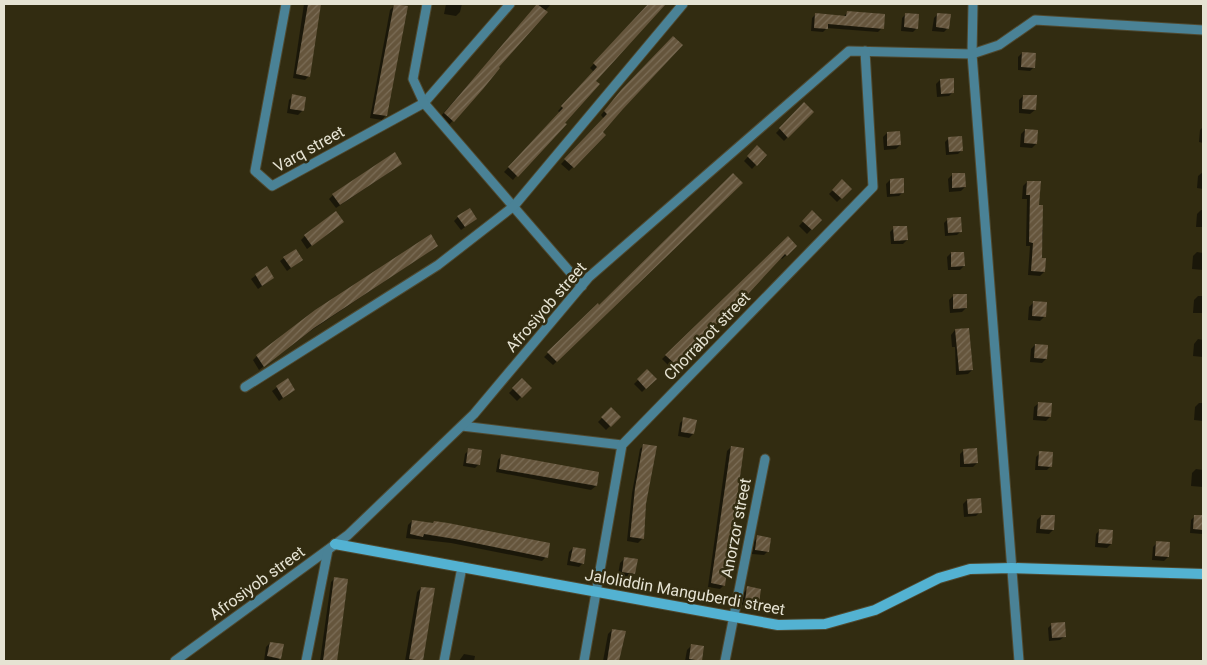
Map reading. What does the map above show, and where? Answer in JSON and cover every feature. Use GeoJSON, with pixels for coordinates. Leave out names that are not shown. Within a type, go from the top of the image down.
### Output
{"type":"FeatureCollection","features":[{"type":"Feature","properties":{"kind":"street","name":"Varq street"},"geometry":{"type":"LineString","coordinates":[[286,4],[255,171],[272,186],[424,103],[510,4]]}},
{"type":"Feature","properties":{"kind":"street"},"geometry":{"type":"LineString","coordinates":[[427,4],[413,79],[424,103],[582,286]]}},
{"type":"Feature","properties":{"kind":"street"},"geometry":{"type":"LineString","coordinates":[[245,387],[438,265],[514,206],[683,4]]}},
{"type":"Feature","properties":{"kind":"street"},"geometry":{"type":"LineString","coordinates":[[973,4],[972,54],[1019,661]]}},
{"type":"Feature","properties":{"kind":"street"},"geometry":{"type":"LineString","coordinates":[[972,54],[998,45],[1034,20],[1203,30]]}},
{"type":"Feature","properties":{"kind":"street","name":"Afrosiyob street"},"geometry":{"type":"LineString","coordinates":[[175,661],[348,536],[474,414],[589,277],[849,51],[972,54]]}},
{"type":"Feature","properties":{"kind":"street","name":"Chorrabot street"},"geometry":{"type":"LineString","coordinates":[[622,445],[873,186],[865,51]]}},
{"type":"Feature","properties":{"kind":"street"},"geometry":{"type":"LineString","coordinates":[[462,426],[622,445],[584,661]]}},
{"type":"Feature","properties":{"kind":"street","name":"Anorzor street"},"geometry":{"type":"LineString","coordinates":[[726,661],[765,459]]}},
{"type":"Feature","properties":{"kind":"street"},"geometry":{"type":"LineString","coordinates":[[306,661],[332,547]]}},
{"type":"Feature","properties":{"kind":"street","name":"Jaloliddin Manguberdi street"},"geometry":{"type":"LineString","coordinates":[[332,547],[462,568],[778,625],[825,624],[875,610],[940,578],[970,569],[1012,568],[1203,574]]}},
{"type":"Feature","properties":{"kind":"street"},"geometry":{"type":"LineString","coordinates":[[444,661],[462,568]]}},
{"type":"Feature","properties":{"kind":"building"},"geometry":{"type":"Polygon","coordinates":[[[308,4],[321,4],[310,77],[296,74],[308,4]]]}},
{"type":"Feature","properties":{"kind":"building"},"geometry":{"type":"Polygon","coordinates":[[[394,4],[408,6],[387,116],[373,114],[394,4]]]}},
{"type":"Feature","properties":{"kind":"building"},"geometry":{"type":"Polygon","coordinates":[[[537,4],[548,12],[499,67],[483,89],[454,122],[444,113],[537,4]]]}},
{"type":"Feature","properties":{"kind":"building"},"geometry":{"type":"Polygon","coordinates":[[[648,4],[666,4],[596,81],[600,84],[565,123],[567,124],[518,177],[508,167],[563,108],[561,106],[597,67],[593,63],[648,4]]]}},
{"type":"Feature","properties":{"kind":"building"},"geometry":{"type":"Polygon","coordinates":[[[847,11],[885,14],[884,29],[828,24],[828,29],[814,28],[815,13],[846,16],[847,11]]]}},
{"type":"Feature","properties":{"kind":"building"},"geometry":{"type":"Polygon","coordinates":[[[905,13],[919,14],[918,29],[904,27],[905,13]]]}},
{"type":"Feature","properties":{"kind":"building"},"geometry":{"type":"Polygon","coordinates":[[[937,13],[951,14],[949,29],[936,27],[937,13]]]}},
{"type":"Feature","properties":{"kind":"building"},"geometry":{"type":"Polygon","coordinates":[[[673,36],[683,45],[623,109],[603,132],[606,135],[574,168],[564,159],[607,114],[604,111],[621,90],[673,36]]]}},
{"type":"Feature","properties":{"kind":"building"},"geometry":{"type":"Polygon","coordinates":[[[1022,52],[1036,53],[1035,68],[1021,67],[1022,52]]]}},
{"type":"Feature","properties":{"kind":"building"},"geometry":{"type":"Polygon","coordinates":[[[954,78],[954,93],[941,94],[940,79],[954,78]]]}},
{"type":"Feature","properties":{"kind":"building"},"geometry":{"type":"Polygon","coordinates":[[[292,94],[306,97],[304,111],[290,109],[292,94]]]}},
{"type":"Feature","properties":{"kind":"building"},"geometry":{"type":"Polygon","coordinates":[[[1023,95],[1037,95],[1036,110],[1022,109],[1023,95]]]}},
{"type":"Feature","properties":{"kind":"building"},"geometry":{"type":"Polygon","coordinates":[[[804,102],[814,112],[788,138],[779,128],[804,102]]]}},
{"type":"Feature","properties":{"kind":"building"},"geometry":{"type":"Polygon","coordinates":[[[1025,129],[1038,130],[1037,144],[1024,143],[1025,129]]]}},
{"type":"Feature","properties":{"kind":"building"},"geometry":{"type":"Polygon","coordinates":[[[900,131],[901,145],[887,146],[887,132],[900,131]]]}},
{"type":"Feature","properties":{"kind":"building"},"geometry":{"type":"Polygon","coordinates":[[[962,136],[963,151],[949,152],[948,137],[962,136]]]}},
{"type":"Feature","properties":{"kind":"building"},"geometry":{"type":"Polygon","coordinates":[[[757,145],[767,155],[757,166],[747,156],[757,145]]]}},
{"type":"Feature","properties":{"kind":"building"},"geometry":{"type":"Polygon","coordinates":[[[395,152],[402,164],[340,205],[332,194],[395,152]]]}},
{"type":"Feature","properties":{"kind":"building"},"geometry":{"type":"Polygon","coordinates":[[[733,173],[743,183],[557,362],[547,352],[598,303],[599,305],[733,173]]]}},
{"type":"Feature","properties":{"kind":"building"},"geometry":{"type":"Polygon","coordinates":[[[952,173],[965,173],[966,187],[952,188],[952,173]]]}},
{"type":"Feature","properties":{"kind":"building"},"geometry":{"type":"Polygon","coordinates":[[[904,178],[904,193],[890,194],[890,179],[904,178]]]}},
{"type":"Feature","properties":{"kind":"building"},"geometry":{"type":"Polygon","coordinates":[[[842,179],[852,189],[842,199],[832,190],[842,179]]]}},
{"type":"Feature","properties":{"kind":"building"},"geometry":{"type":"Polygon","coordinates":[[[1027,181],[1041,181],[1039,205],[1043,205],[1042,258],[1046,258],[1045,272],[1031,271],[1033,243],[1029,242],[1030,195],[1026,195],[1027,181]]]}},
{"type":"Feature","properties":{"kind":"building"},"geometry":{"type":"Polygon","coordinates":[[[470,208],[477,219],[465,227],[457,216],[470,208]]]}},
{"type":"Feature","properties":{"kind":"building"},"geometry":{"type":"Polygon","coordinates":[[[812,210],[822,220],[812,230],[802,221],[812,210]]]}},
{"type":"Feature","properties":{"kind":"building"},"geometry":{"type":"Polygon","coordinates":[[[336,211],[344,222],[312,246],[304,235],[336,211]]]}},
{"type":"Feature","properties":{"kind":"building"},"geometry":{"type":"Polygon","coordinates":[[[961,217],[962,232],[948,233],[947,218],[961,217]]]}},
{"type":"Feature","properties":{"kind":"building"},"geometry":{"type":"Polygon","coordinates":[[[893,226],[907,226],[908,240],[894,241],[893,226]]]}},
{"type":"Feature","properties":{"kind":"building"},"geometry":{"type":"Polygon","coordinates":[[[431,234],[438,246],[314,328],[264,367],[256,355],[315,310],[431,234]]]}},
{"type":"Feature","properties":{"kind":"building"},"geometry":{"type":"Polygon","coordinates":[[[788,236],[797,246],[787,256],[785,254],[748,294],[675,364],[665,355],[788,236]]]}},
{"type":"Feature","properties":{"kind":"building"},"geometry":{"type":"Polygon","coordinates":[[[296,249],[303,260],[291,268],[283,257],[296,249]]]}},
{"type":"Feature","properties":{"kind":"building"},"geometry":{"type":"Polygon","coordinates":[[[951,252],[964,252],[965,266],[951,267],[951,252]]]}},
{"type":"Feature","properties":{"kind":"building"},"geometry":{"type":"Polygon","coordinates":[[[267,266],[274,278],[262,286],[255,274],[267,266]]]}},
{"type":"Feature","properties":{"kind":"building"},"geometry":{"type":"Polygon","coordinates":[[[953,294],[967,294],[967,308],[953,309],[953,294]]]}},
{"type":"Feature","properties":{"kind":"building"},"geometry":{"type":"Polygon","coordinates":[[[1033,301],[1047,302],[1046,317],[1032,316],[1033,301]]]}},
{"type":"Feature","properties":{"kind":"building"},"geometry":{"type":"Polygon","coordinates":[[[969,328],[973,370],[959,371],[955,329],[969,328]]]}},
{"type":"Feature","properties":{"kind":"building"},"geometry":{"type":"Polygon","coordinates":[[[1035,344],[1048,345],[1047,359],[1034,358],[1035,344]]]}},
{"type":"Feature","properties":{"kind":"building"},"geometry":{"type":"Polygon","coordinates":[[[647,369],[657,379],[646,389],[637,379],[647,369]]]}},
{"type":"Feature","properties":{"kind":"building"},"geometry":{"type":"Polygon","coordinates":[[[288,378],[295,390],[283,398],[276,386],[288,378]]]}},
{"type":"Feature","properties":{"kind":"building"},"geometry":{"type":"Polygon","coordinates":[[[522,378],[532,388],[522,398],[512,388],[522,378]]]}},
{"type":"Feature","properties":{"kind":"building"},"geometry":{"type":"Polygon","coordinates":[[[1038,402],[1052,403],[1051,417],[1037,416],[1038,402]]]}},
{"type":"Feature","properties":{"kind":"building"},"geometry":{"type":"Polygon","coordinates":[[[611,407],[621,417],[611,427],[601,417],[611,407]]]}},
{"type":"Feature","properties":{"kind":"building"},"geometry":{"type":"Polygon","coordinates":[[[683,417],[697,420],[694,434],[681,432],[683,417]]]}},
{"type":"Feature","properties":{"kind":"building"},"geometry":{"type":"Polygon","coordinates":[[[643,444],[657,446],[646,504],[644,539],[630,537],[635,488],[643,444]]]}},
{"type":"Feature","properties":{"kind":"building"},"geometry":{"type":"Polygon","coordinates":[[[731,446],[744,448],[725,586],[711,583],[731,446]]]}},
{"type":"Feature","properties":{"kind":"building"},"geometry":{"type":"Polygon","coordinates":[[[468,448],[482,450],[480,465],[466,463],[468,448]]]}},
{"type":"Feature","properties":{"kind":"building"},"geometry":{"type":"Polygon","coordinates":[[[977,448],[978,463],[964,464],[963,449],[977,448]]]}},
{"type":"Feature","properties":{"kind":"building"},"geometry":{"type":"Polygon","coordinates":[[[1039,451],[1053,452],[1052,467],[1038,466],[1039,451]]]}},
{"type":"Feature","properties":{"kind":"building"},"geometry":{"type":"Polygon","coordinates":[[[501,454],[599,472],[597,486],[499,469],[501,454]]]}},
{"type":"Feature","properties":{"kind":"building"},"geometry":{"type":"Polygon","coordinates":[[[981,498],[982,513],[968,514],[967,499],[981,498]]]}},
{"type":"Feature","properties":{"kind":"building"},"geometry":{"type":"Polygon","coordinates":[[[1041,515],[1055,515],[1054,530],[1040,529],[1041,515]]]}},
{"type":"Feature","properties":{"kind":"building"},"geometry":{"type":"Polygon","coordinates":[[[1194,515],[1203,515],[1203,530],[1193,529],[1194,515]]]}},
{"type":"Feature","properties":{"kind":"building"},"geometry":{"type":"Polygon","coordinates":[[[412,520],[448,523],[550,543],[548,558],[455,539],[424,534],[423,537],[410,534],[412,520]]]}},
{"type":"Feature","properties":{"kind":"building"},"geometry":{"type":"Polygon","coordinates":[[[1099,529],[1113,530],[1112,544],[1098,543],[1099,529]]]}},
{"type":"Feature","properties":{"kind":"building"},"geometry":{"type":"Polygon","coordinates":[[[757,535],[771,538],[769,552],[755,550],[757,535]]]}},
{"type":"Feature","properties":{"kind":"building"},"geometry":{"type":"Polygon","coordinates":[[[1156,541],[1170,542],[1169,557],[1155,556],[1156,541]]]}},
{"type":"Feature","properties":{"kind":"building"},"geometry":{"type":"Polygon","coordinates":[[[573,547],[586,549],[584,564],[570,561],[573,547]]]}},
{"type":"Feature","properties":{"kind":"building"},"geometry":{"type":"Polygon","coordinates":[[[624,557],[638,559],[635,574],[622,572],[624,557]]]}},
{"type":"Feature","properties":{"kind":"building"},"geometry":{"type":"Polygon","coordinates":[[[334,577],[348,579],[341,633],[337,661],[323,661],[334,577]]]}},
{"type":"Feature","properties":{"kind":"building"},"geometry":{"type":"Polygon","coordinates":[[[747,586],[761,589],[759,603],[745,601],[747,586]]]}},
{"type":"Feature","properties":{"kind":"building"},"geometry":{"type":"Polygon","coordinates":[[[421,587],[435,588],[423,661],[409,659],[421,587]]]}},
{"type":"Feature","properties":{"kind":"building"},"geometry":{"type":"Polygon","coordinates":[[[1065,622],[1066,637],[1052,638],[1051,623],[1065,622]]]}},
{"type":"Feature","properties":{"kind":"building"},"geometry":{"type":"Polygon","coordinates":[[[612,629],[626,631],[619,661],[607,661],[612,629]]]}},
{"type":"Feature","properties":{"kind":"building"},"geometry":{"type":"Polygon","coordinates":[[[270,642],[284,644],[281,659],[267,656],[270,642]]]}},
{"type":"Feature","properties":{"kind":"building"},"geometry":{"type":"Polygon","coordinates":[[[691,644],[704,646],[702,661],[689,659],[691,644]]]}}]}
